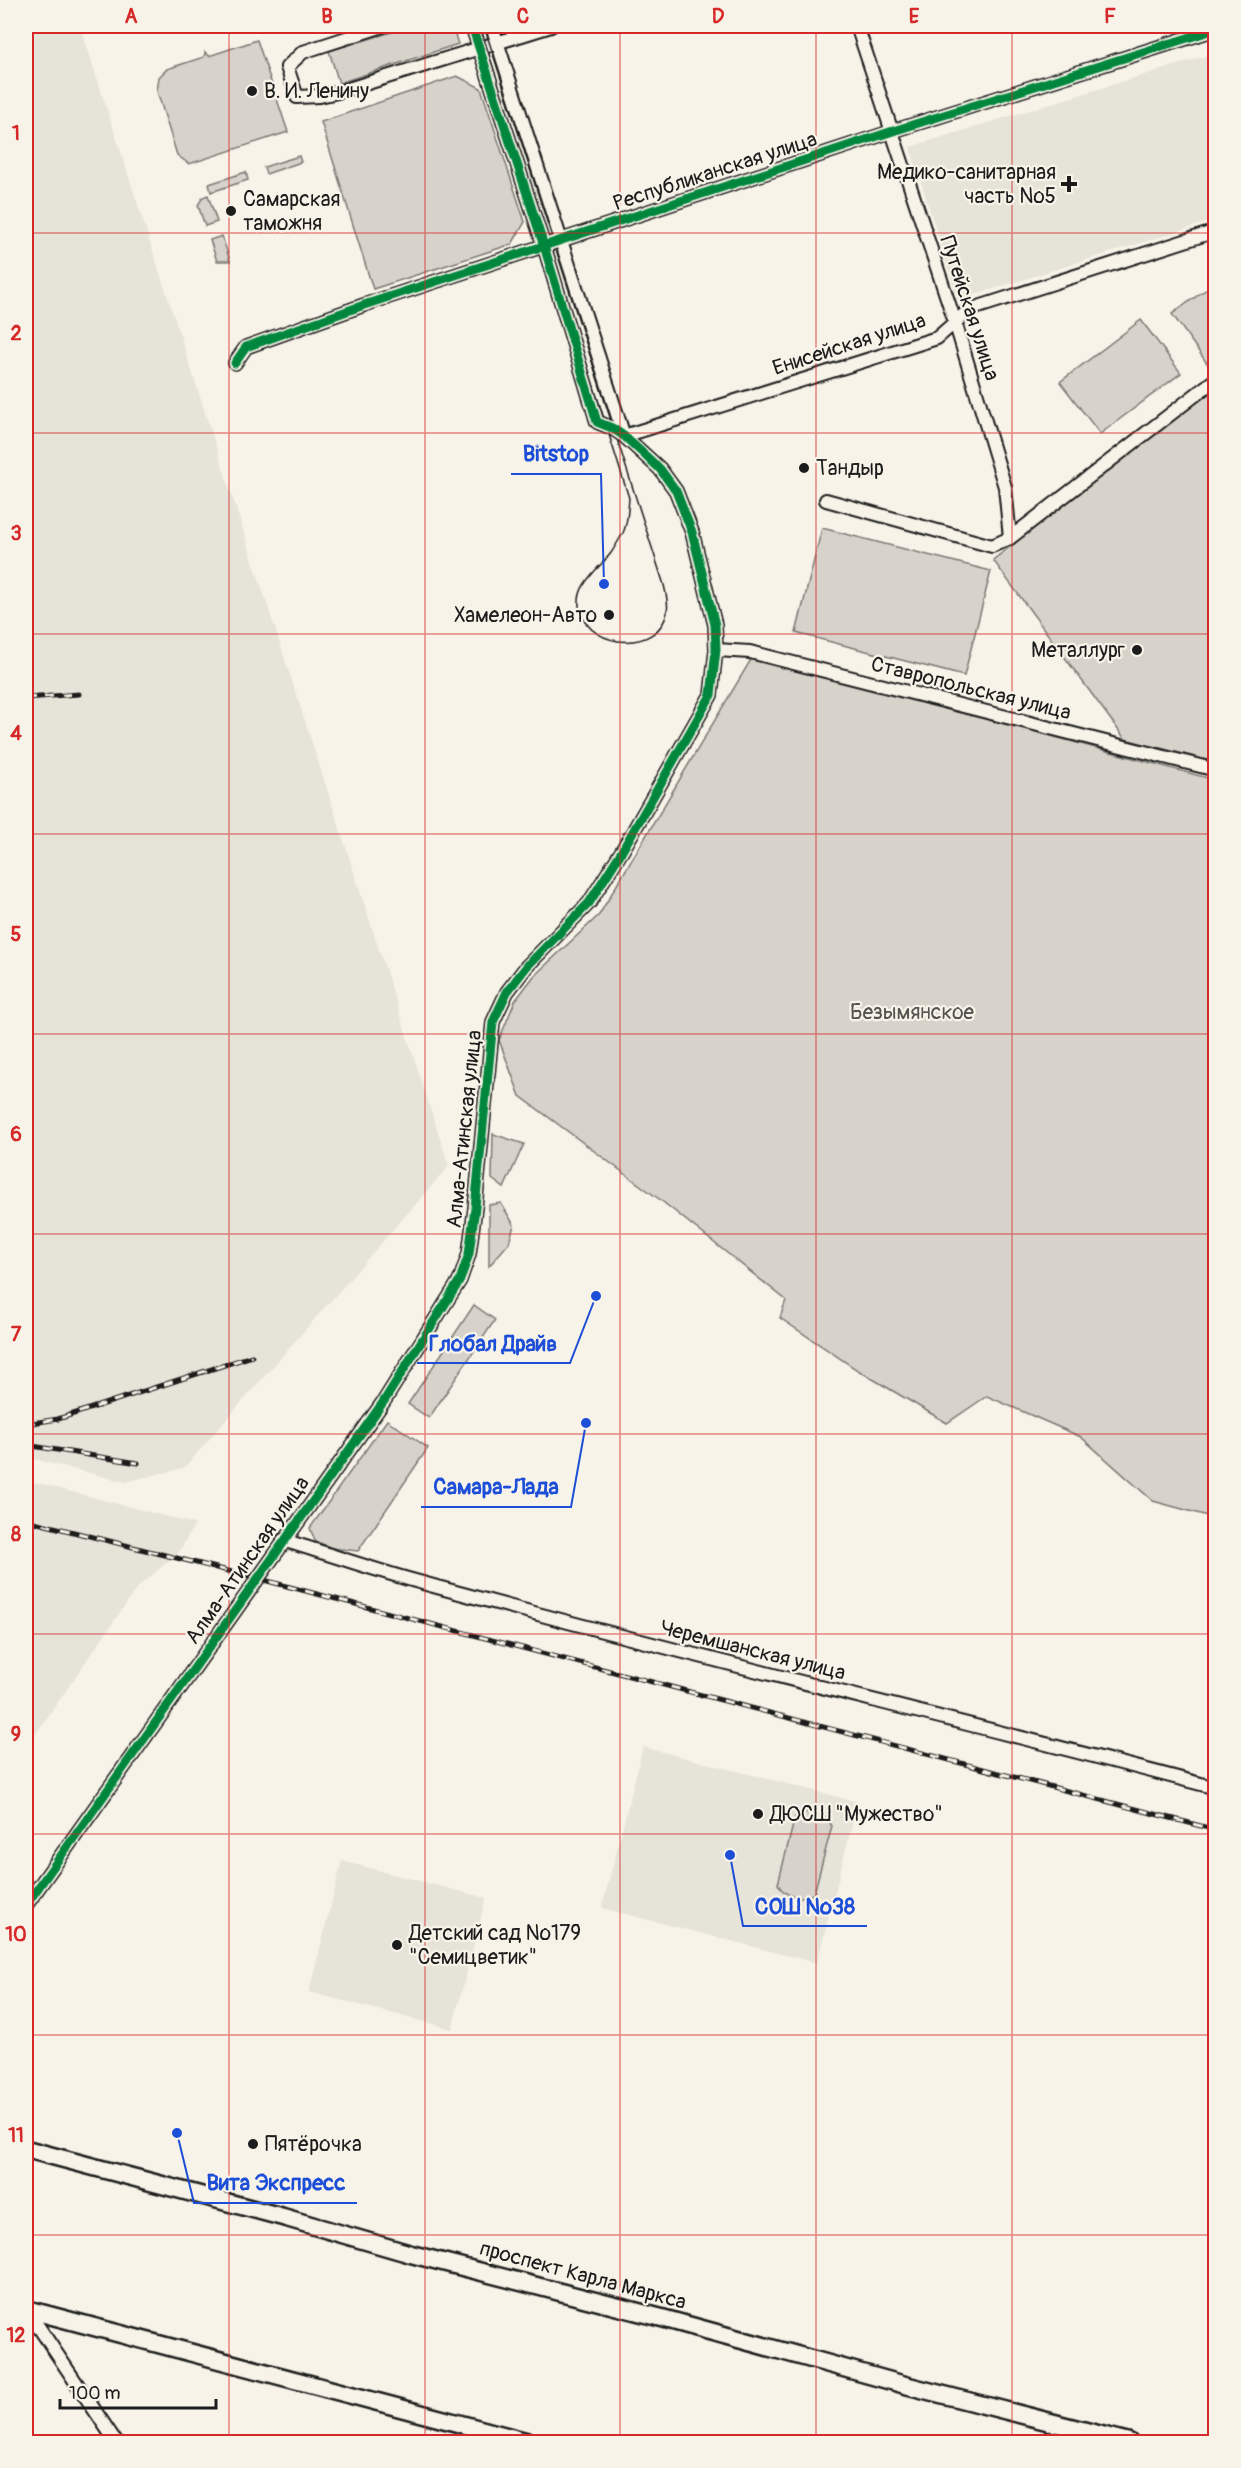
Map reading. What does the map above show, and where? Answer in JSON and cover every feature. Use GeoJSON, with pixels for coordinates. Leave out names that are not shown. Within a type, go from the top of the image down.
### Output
{"type":"FeatureCollection","features":[{"type":"Feature","properties":{"kind":"main road","name":"проспект Карла Маркса"},"geometry":{"type":"LineString","coordinates":[[26,2149],[283,2217],[411,2254],[1129,2442]]}},
{"type":"Feature","properties":{"kind":"main road"},"geometry":{"type":"LineString","coordinates":[[30,2310],[529,2442]]}},
{"type":"Feature","properties":{"kind":"street"},"geometry":{"type":"LineString","coordinates":[[382,26],[303,52],[287,67],[297,97],[320,96],[342,91],[478,46],[498,43],[551,26]]}},
{"type":"Feature","properties":{"kind":"street","name":"Алма-Атинская улица"},"geometry":{"type":"LineString","coordinates":[[26,1905],[283,1540],[384,1401],[460,1280],[469,1254],[475,1208],[493,1022],[514,984],[528,966],[590,903],[711,695],[716,650],[715,625],[692,532],[676,491],[660,469],[624,436],[597,422],[544,246],[471,26]]}},
{"type":"Feature","properties":{"kind":"street","name":"Алма-Атинская улица"},"geometry":{"type":"LineString","coordinates":[[492,26],[624,436]]}},
{"type":"Feature","properties":{"kind":"street","name":"Путейская улица"},"geometry":{"type":"LineString","coordinates":[[856,26],[955,322],[1005,487],[1010,538]]}},
{"type":"Feature","properties":{"kind":"street","name":"Республиканская улица"},"geometry":{"type":"LineString","coordinates":[[235,363],[246,347],[364,305],[890,132],[1215,29]]}},
{"type":"Feature","properties":{"kind":"street","name":"Енисейская улица"},"geometry":{"type":"LineString","coordinates":[[624,436],[937,338],[969,310],[1215,231]]}},
{"type":"Feature","properties":{"kind":"street"},"geometry":{"type":"LineString","coordinates":[[826,500],[992,546],[1010,538],[1215,379]]}},
{"type":"Feature","properties":{"kind":"street","name":"Ставропольская улица"},"geometry":{"type":"LineString","coordinates":[[716,650],[750,652],[1215,770]]}},
{"type":"Feature","properties":{"kind":"street","name":"Черемшанская улица"},"geometry":{"type":"LineString","coordinates":[[283,1540],[406,1578],[738,1667],[1215,1788]]}},
{"type":"Feature","properties":{"kind":"street"},"geometry":{"type":"LineString","coordinates":[[30,2310],[36,2323],[116,2442]]}},
{"type":"Feature","properties":{"kind":"shaded area"},"geometry":{"type":"Polygon","coordinates":[[[26,26],[80,26],[449,1166],[184,1468],[125,1482],[26,1457],[26,26]]]}},
{"type":"Feature","properties":{"kind":"shaded area","name":"Медико-санитарная часть №5"},"geometry":{"type":"Polygon","coordinates":[[[1215,53],[1215,220],[958,300],[910,147],[1215,53]]]}},
{"type":"Feature","properties":{"kind":"shaded area"},"geometry":{"type":"Polygon","coordinates":[[[26,1480],[195,1524],[179,1552],[137,1588],[26,1748],[26,1480]]]}},
{"type":"Feature","properties":{"kind":"shaded area"},"geometry":{"type":"Polygon","coordinates":[[[643,1747],[858,1802],[817,1963],[602,1908],[643,1747]]]}},
{"type":"Feature","properties":{"kind":"shaded area","name":"Детский сад №179 \"Семицветик\""},"geometry":{"type":"Polygon","coordinates":[[[342,1861],[486,1898],[452,2029],[309,1992],[342,1861]]]}},
{"type":"Feature","properties":{"kind":"green space"},"geometry":{"type":"Polygon","coordinates":[[[412,26],[452,26],[458,44],[339,83],[329,51],[412,26]]]}},
{"type":"Feature","properties":{"kind":"green space"},"geometry":{"type":"Polygon","coordinates":[[[257,40],[288,132],[189,164],[177,155],[157,91],[159,77],[167,69],[204,57],[205,52],[209,56],[257,40]]]}},
{"type":"Feature","properties":{"kind":"green space"},"geometry":{"type":"Polygon","coordinates":[[[457,76],[481,88],[525,222],[512,244],[373,289],[321,122],[457,76]]]}},
{"type":"Feature","properties":{"kind":"green space"},"geometry":{"type":"Polygon","coordinates":[[[299,156],[301,162],[266,174],[264,167],[299,156]]]}},
{"type":"Feature","properties":{"kind":"green space"},"geometry":{"type":"Polygon","coordinates":[[[246,172],[248,180],[211,192],[209,184],[246,172]]]}},
{"type":"Feature","properties":{"kind":"green space"},"geometry":{"type":"Polygon","coordinates":[[[208,195],[217,222],[205,226],[198,205],[203,197],[208,195]]]}},
{"type":"Feature","properties":{"kind":"green space"},"geometry":{"type":"Polygon","coordinates":[[[222,236],[230,261],[217,261],[210,240],[222,236]]]}},
{"type":"Feature","properties":{"kind":"green space"},"geometry":{"type":"Polygon","coordinates":[[[1215,283],[1215,362],[1209,366],[1172,314],[1215,283]]]}},
{"type":"Feature","properties":{"kind":"green space"},"geometry":{"type":"Polygon","coordinates":[[[1141,320],[1181,373],[1100,434],[1060,382],[1141,320]]]}},
{"type":"Feature","properties":{"kind":"green space","name":"Металлург"},"geometry":{"type":"Polygon","coordinates":[[[1215,385],[1215,762],[1125,739],[993,560],[1215,385]]]}},
{"type":"Feature","properties":{"kind":"green space"},"geometry":{"type":"Polygon","coordinates":[[[822,528],[991,571],[964,676],[796,633],[822,528]]]}},
{"type":"Feature","properties":{"kind":"green space","name":"Безымянское"},"geometry":{"type":"Polygon","coordinates":[[[753,656],[1215,780],[1215,1518],[1153,1501],[1081,1437],[987,1396],[947,1423],[856,1369],[780,1318],[786,1300],[663,1202],[520,1096],[499,1040],[515,1001],[534,976],[599,915],[753,656]]]}},
{"type":"Feature","properties":{"kind":"green space"},"geometry":{"type":"Polygon","coordinates":[[[493,1134],[524,1144],[504,1188],[492,1179],[493,1134]]]}},
{"type":"Feature","properties":{"kind":"green space"},"geometry":{"type":"Polygon","coordinates":[[[501,1203],[514,1225],[509,1243],[489,1266],[489,1205],[501,1203]]]}},
{"type":"Feature","properties":{"kind":"green space"},"geometry":{"type":"Polygon","coordinates":[[[474,1305],[495,1320],[429,1418],[408,1404],[474,1305]]]}},
{"type":"Feature","properties":{"kind":"green space"},"geometry":{"type":"Polygon","coordinates":[[[387,1420],[428,1448],[358,1551],[332,1548],[315,1541],[310,1528],[387,1420]]]}},
{"type":"Feature","properties":{"kind":"green space"},"geometry":{"type":"Polygon","coordinates":[[[806,1812],[825,1816],[832,1826],[814,1893],[799,1897],[789,1895],[778,1884],[795,1817],[806,1812]]]}},
{"type":"Feature","properties":{"kind":"tram line"},"geometry":{"type":"LineString","coordinates":[[480,26],[629,498],[623,533],[611,553],[583,586],[579,602],[580,611],[587,624],[598,634],[625,642],[640,640],[652,634],[662,625],[668,609],[664,585],[484,26]]}},
{"type":"Feature","properties":{"kind":"railway"},"geometry":{"type":"LineString","coordinates":[[26,698],[79,694]]}},
{"type":"Feature","properties":{"kind":"railway"},"geometry":{"type":"LineString","coordinates":[[26,1424],[58,1419],[252,1356]]}},
{"type":"Feature","properties":{"kind":"railway"},"geometry":{"type":"LineString","coordinates":[[26,1445],[138,1463]]}},
{"type":"Feature","properties":{"kind":"railway"},"geometry":{"type":"LineString","coordinates":[[26,1520],[256,1578],[1216,1830]]}},
{"type":"Feature","properties":{"kind":"cycle path"},"geometry":{"type":"LineString","coordinates":[[26,1905],[384,1401],[460,1280],[469,1254],[475,1208],[493,1022],[507,992],[527,966],[589,903],[622,851],[711,695],[716,650],[715,625],[692,532],[676,491],[660,469],[624,436],[597,422],[544,246],[472,26]]}},
{"type":"Feature","properties":{"kind":"cycle path"},"geometry":{"type":"LineString","coordinates":[[235,363],[246,347],[364,305],[890,132],[1216,29]]}},
{"type":"Feature","properties":{"kind":"place","name":"В. И. Ленину"},"geometry":{"type":"Point","coordinates":[252,91]}},
{"type":"Feature","properties":{"kind":"place","name":"Медико-санитарная часть №5"},"geometry":{"type":"Point","coordinates":[1069,184]}},
{"type":"Feature","properties":{"kind":"place","name":"Самарская таможня"},"geometry":{"type":"Point","coordinates":[231,211]}},
{"type":"Feature","properties":{"kind":"place","name":"Тандыр"},"geometry":{"type":"Point","coordinates":[804,468]}},
{"type":"Feature","properties":{"kind":"place","name":"Bitstop"},"geometry":{"type":"Point","coordinates":[604,584]}},
{"type":"Feature","properties":{"kind":"place","name":"Хамелеон-Авто"},"geometry":{"type":"Point","coordinates":[609,615]}},
{"type":"Feature","properties":{"kind":"place","name":"Металлург"},"geometry":{"type":"Point","coordinates":[1137,650]}},
{"type":"Feature","properties":{"kind":"place","name":"Глобал Драйв"},"geometry":{"type":"Point","coordinates":[596,1296]}},
{"type":"Feature","properties":{"kind":"place","name":"Самара-Лада"},"geometry":{"type":"Point","coordinates":[586,1423]}},
{"type":"Feature","properties":{"kind":"place","name":"ДЮСШ \"Мужество\""},"geometry":{"type":"Point","coordinates":[758,1814]}},
{"type":"Feature","properties":{"kind":"place","name":"СОШ №38"},"geometry":{"type":"Point","coordinates":[730,1855]}},
{"type":"Feature","properties":{"kind":"place","name":"Детский сад №179 \"Семицветик\""},"geometry":{"type":"Point","coordinates":[397,1945]}},
{"type":"Feature","properties":{"kind":"place","name":"Вита Экспресс"},"geometry":{"type":"Point","coordinates":[177,2133]}},
{"type":"Feature","properties":{"kind":"place","name":"Пятёрочка"},"geometry":{"type":"Point","coordinates":[253,2144]}}]}
